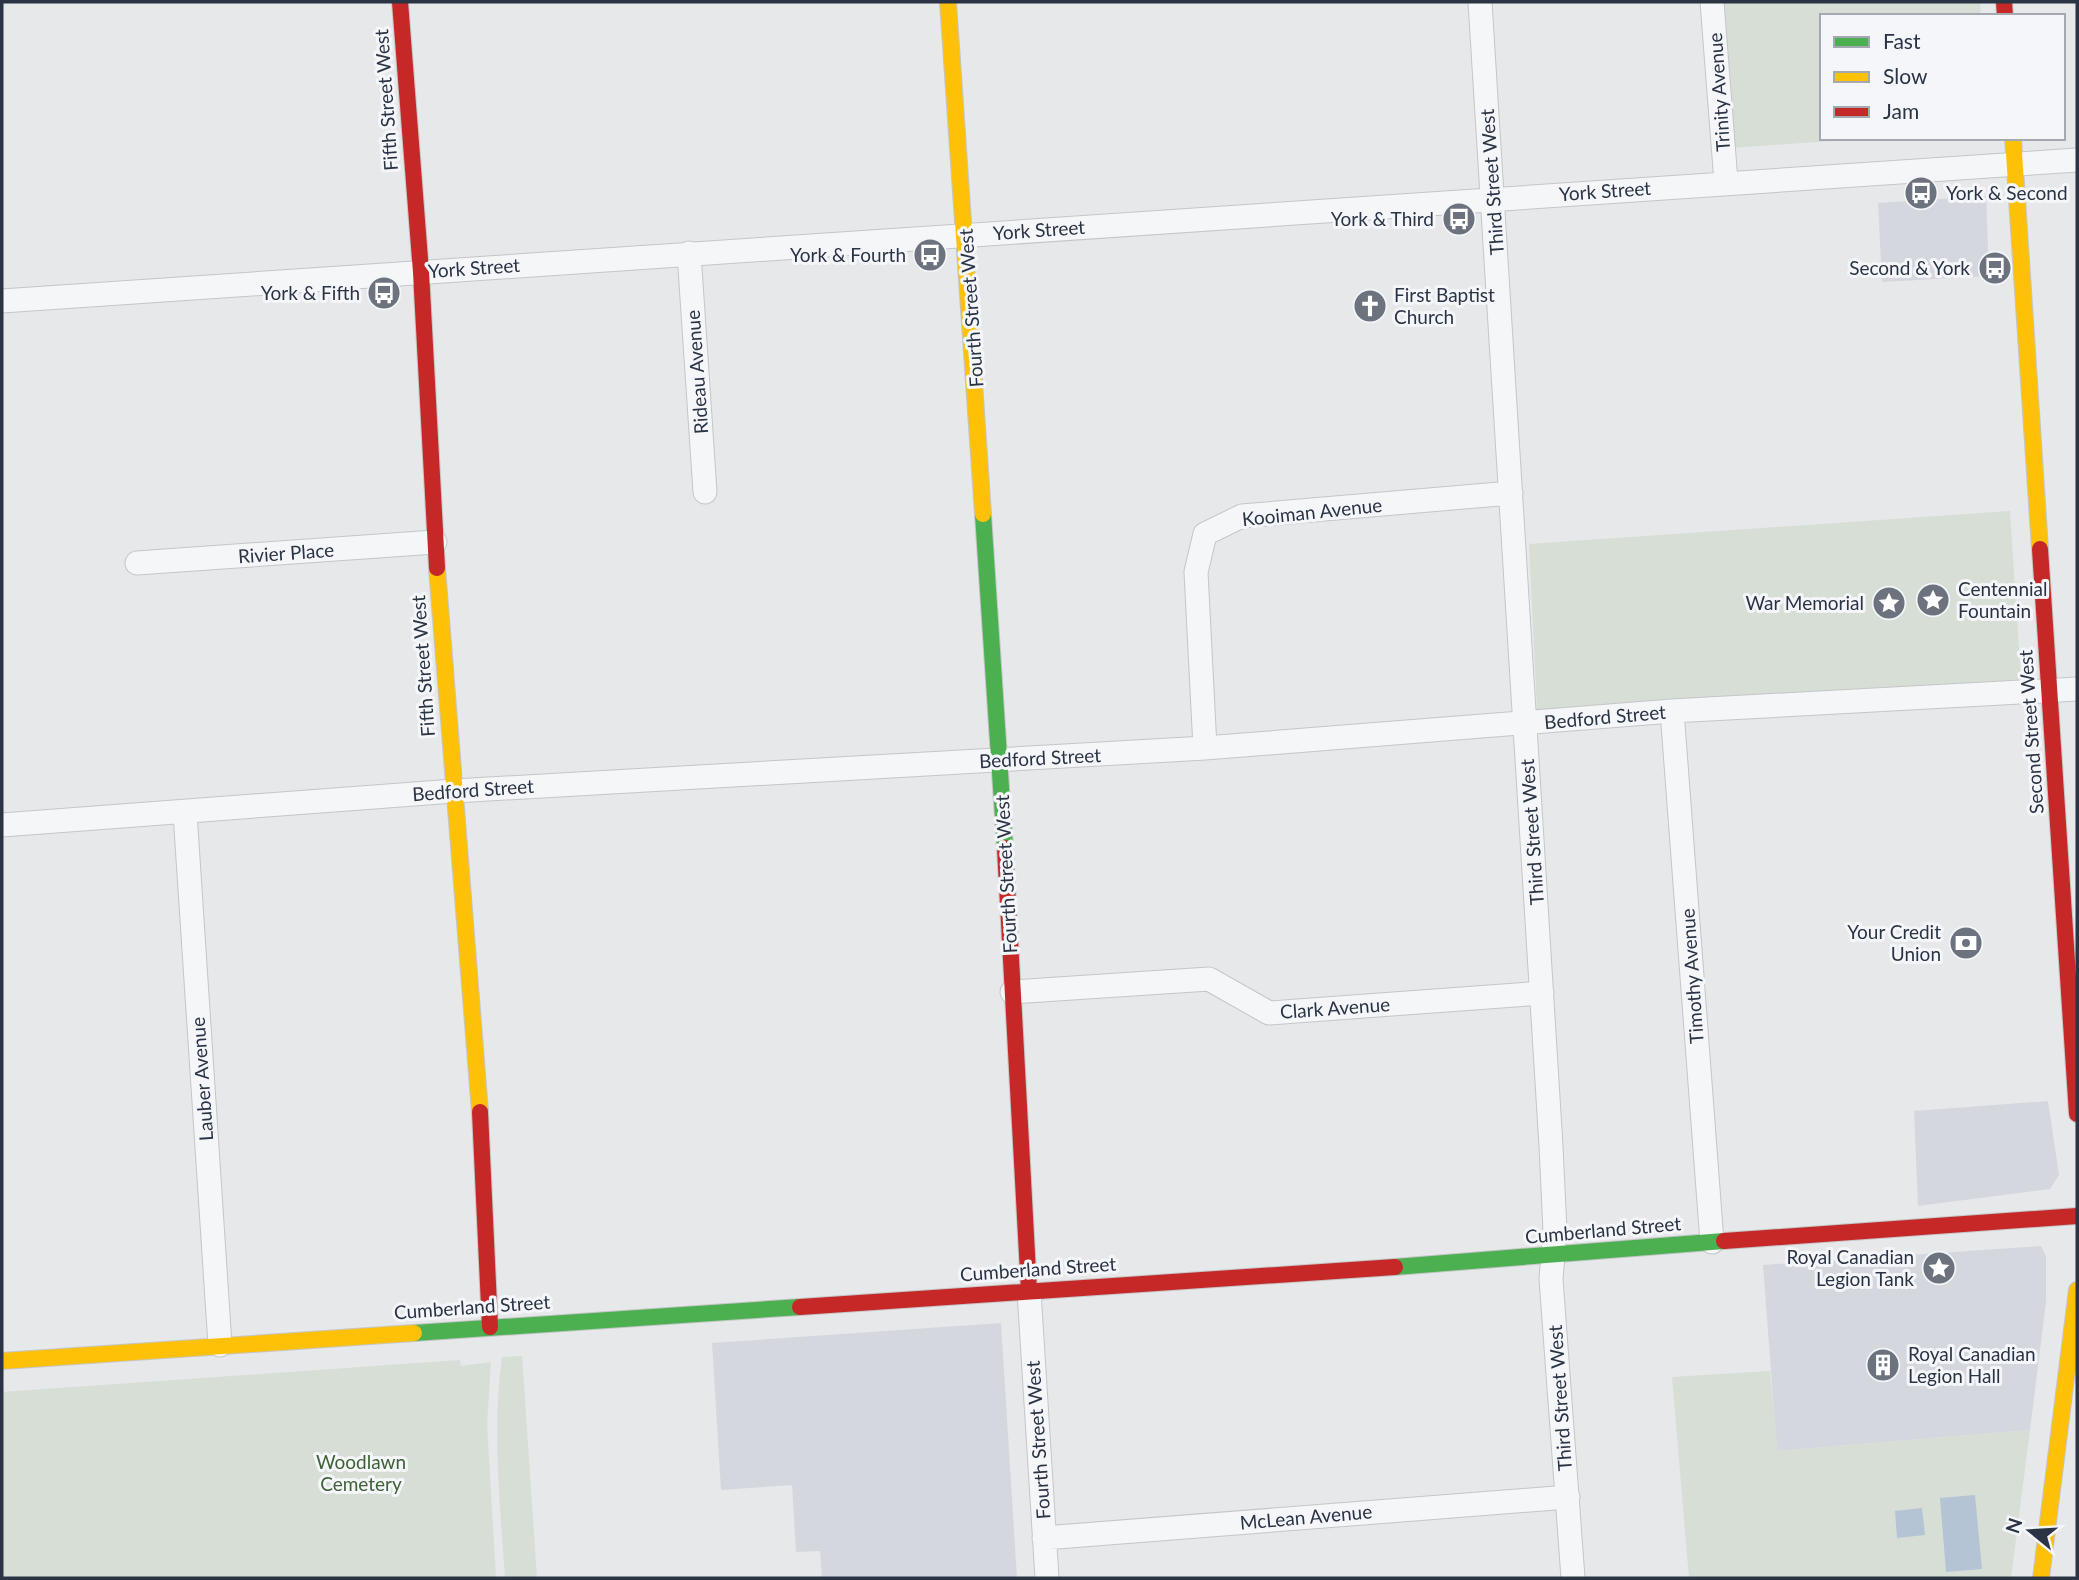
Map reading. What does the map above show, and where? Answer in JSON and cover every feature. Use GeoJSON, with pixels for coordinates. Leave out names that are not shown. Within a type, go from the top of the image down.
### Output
{"type":"FeatureCollection","features":[{"type":"Feature","properties":{"kind":"street","name":"Fifth Street West"},"geometry":{"type":"LineString","coordinates":[[400,2],[421,272],[435,542],[481,1119],[490,1327]]}},
{"type":"Feature","properties":{"kind":"street","name":"Fourth Street West"},"geometry":{"type":"LineString","coordinates":[[948,2],[1000,760],[1047,1578]]}},
{"type":"Feature","properties":{"kind":"street","name":"Third Street West"},"geometry":{"type":"LineString","coordinates":[[1480,2],[1542,993],[1555,1231],[1550,1279],[1573,1578]]}},
{"type":"Feature","properties":{"kind":"street","name":"Trinity Avenue"},"geometry":{"type":"LineString","coordinates":[[1712,2],[1726,182]]}},
{"type":"Feature","properties":{"kind":"street","name":"Second Street West"},"geometry":{"type":"LineString","coordinates":[[2013,140],[2077,1114]]}},
{"type":"Feature","properties":{"kind":"street","name":"York Street"},"geometry":{"type":"LineString","coordinates":[[2,301],[2077,160]]}},
{"type":"Feature","properties":{"kind":"street","name":"Rideau Avenue"},"geometry":{"type":"LineString","coordinates":[[689,253],[705,492]]}},
{"type":"Feature","properties":{"kind":"street","name":"Kooiman Avenue"},"geometry":{"type":"LineString","coordinates":[[1205,748],[1196,572],[1205,534],[1242,516],[1511,493]]}},
{"type":"Feature","properties":{"kind":"street","name":"Rivier Place"},"geometry":{"type":"LineString","coordinates":[[137,564],[435,542]]}},
{"type":"Feature","properties":{"kind":"street","name":"Bedford Street"},"geometry":{"type":"LineString","coordinates":[[2,825],[454,791],[1205,748],[1672,711],[2077,689]]}},
{"type":"Feature","properties":{"kind":"street","name":"Timothy Avenue"},"geometry":{"type":"LineString","coordinates":[[1672,711],[1712,1241]]}},
{"type":"Feature","properties":{"kind":"street","name":"Lauber Avenue"},"geometry":{"type":"LineString","coordinates":[[185,813],[220,1345]]}},
{"type":"Feature","properties":{"kind":"street","name":"Clark Avenue"},"geometry":{"type":"LineString","coordinates":[[1012,992],[1209,979],[1269,1013],[1542,993]]}},
{"type":"Feature","properties":{"kind":"street","name":"Cumberland Street"},"geometry":{"type":"LineString","coordinates":[[2,1361],[1553,1256],[1712,1241],[2077,1216]]}},
{"type":"Feature","properties":{"kind":"street"},"geometry":{"type":"LineString","coordinates":[[2041,1578],[2077,1290]]}},
{"type":"Feature","properties":{"kind":"street","name":"McLean Avenue"},"geometry":{"type":"LineString","coordinates":[[1044,1538],[1568,1497]]}},
{"type":"Feature","properties":{"kind":"shaded area"},"geometry":{"type":"Polygon","coordinates":[[[1986,196],[1989,276],[1882,282],[1878,203],[1986,196]]]}},
{"type":"Feature","properties":{"kind":"shaded area"},"geometry":{"type":"Polygon","coordinates":[[[2048,1101],[2059,1175],[2050,1189],[1918,1206],[1914,1111],[2048,1101]]]}},
{"type":"Feature","properties":{"kind":"shaded area"},"geometry":{"type":"Polygon","coordinates":[[[2041,1246],[2046,1256],[2046,1302],[2030,1430],[1777,1451],[1763,1265],[2041,1246]]]}},
{"type":"Feature","properties":{"kind":"shaded area"},"geometry":{"type":"Polygon","coordinates":[[[1001,1323],[1017,1578],[822,1578],[820,1551],[796,1552],[792,1485],[721,1490],[712,1343],[1001,1323]]]}},
{"type":"Feature","properties":{"kind":"green space"},"geometry":{"type":"Polygon","coordinates":[[[1721,2],[1980,2],[1981,14],[1820,14],[1820,140],[1844,140],[1731,148],[1721,2]]]}},
{"type":"Feature","properties":{"kind":"green space"},"geometry":{"type":"Polygon","coordinates":[[[2010,511],[2021,680],[1537,710],[1529,544],[2010,511]]]}},
{"type":"Feature","properties":{"kind":"green space"},"geometry":{"type":"Polygon","coordinates":[[[522,1356],[537,1578],[505,1578],[498,1468],[499,1385],[502,1357],[522,1356]]]}},
{"type":"Feature","properties":{"kind":"green space","name":"Woodlawn Cemetery"},"geometry":{"type":"Polygon","coordinates":[[[460,1360],[461,1366],[491,1362],[487,1424],[496,1578],[2,1578],[2,1392],[460,1360]]]}},
{"type":"Feature","properties":{"kind":"green space"},"geometry":{"type":"Polygon","coordinates":[[[1770,1371],[1778,1451],[2030,1430],[2011,1578],[1689,1578],[1672,1377],[1770,1371]]]}},
{"type":"Feature","properties":{"kind":"water"},"geometry":{"type":"Polygon","coordinates":[[[1975,1495],[1982,1569],[1946,1572],[1940,1498],[1975,1495]]]}},
{"type":"Feature","properties":{"kind":"water"},"geometry":{"type":"Polygon","coordinates":[[[1922,1508],[1925,1535],[1897,1538],[1895,1511],[1922,1508]]]}},
{"type":"Feature","properties":{"kind":"traffic: fast"},"geometry":{"type":"LineString","coordinates":[[983,514],[1005,848]]}},
{"type":"Feature","properties":{"kind":"traffic: fast"},"geometry":{"type":"LineString","coordinates":[[1395,1267],[1724,1241]]}},
{"type":"Feature","properties":{"kind":"traffic: fast"},"geometry":{"type":"LineString","coordinates":[[414,1333],[800,1307]]}},
{"type":"Feature","properties":{"kind":"traffic: slow"},"geometry":{"type":"LineString","coordinates":[[948,2],[983,514]]}},
{"type":"Feature","properties":{"kind":"traffic: slow"},"geometry":{"type":"LineString","coordinates":[[2013,140],[2040,549]]}},
{"type":"Feature","properties":{"kind":"traffic: slow"},"geometry":{"type":"LineString","coordinates":[[437,568],[480,1112]]}},
{"type":"Feature","properties":{"kind":"traffic: slow"},"geometry":{"type":"LineString","coordinates":[[2041,1578],[2077,1290]]}},
{"type":"Feature","properties":{"kind":"traffic: slow"},"geometry":{"type":"LineString","coordinates":[[2,1361],[414,1333]]}},
{"type":"Feature","properties":{"kind":"traffic: jam"},"geometry":{"type":"LineString","coordinates":[[400,2],[421,272],[437,568]]}},
{"type":"Feature","properties":{"kind":"traffic: jam"},"geometry":{"type":"LineString","coordinates":[[2004,2],[2005,14]]}},
{"type":"Feature","properties":{"kind":"traffic: jam"},"geometry":{"type":"LineString","coordinates":[[2040,549],[2077,1114]]}},
{"type":"Feature","properties":{"kind":"traffic: jam"},"geometry":{"type":"LineString","coordinates":[[1005,848],[1029,1291]]}},
{"type":"Feature","properties":{"kind":"traffic: jam"},"geometry":{"type":"LineString","coordinates":[[480,1112],[490,1327]]}},
{"type":"Feature","properties":{"kind":"traffic: jam"},"geometry":{"type":"LineString","coordinates":[[1724,1241],[2077,1216]]}},
{"type":"Feature","properties":{"kind":"traffic: jam"},"geometry":{"type":"LineString","coordinates":[[800,1307],[1395,1267]]}},
{"type":"Feature","properties":{"kind":"place","name":"York & Second"},"geometry":{"type":"Point","coordinates":[1921,193]}},
{"type":"Feature","properties":{"kind":"place","name":"York & Third"},"geometry":{"type":"Point","coordinates":[1459,219]}},
{"type":"Feature","properties":{"kind":"place","name":"York & Fourth"},"geometry":{"type":"Point","coordinates":[930,255]}},
{"type":"Feature","properties":{"kind":"place","name":"Second & York"},"geometry":{"type":"Point","coordinates":[1995,268]}},
{"type":"Feature","properties":{"kind":"place","name":"York & Fifth"},"geometry":{"type":"Point","coordinates":[384,293]}},
{"type":"Feature","properties":{"kind":"place","name":"First Baptist Church"},"geometry":{"type":"Point","coordinates":[1370,306]}},
{"type":"Feature","properties":{"kind":"place","name":"Centennial Fountain"},"geometry":{"type":"Point","coordinates":[1933,600]}},
{"type":"Feature","properties":{"kind":"place","name":"War Memorial"},"geometry":{"type":"Point","coordinates":[1889,603]}},
{"type":"Feature","properties":{"kind":"place","name":"Your Credit Union"},"geometry":{"type":"Point","coordinates":[1966,943]}},
{"type":"Feature","properties":{"kind":"place","name":"Royal Canadian Legion Tank"},"geometry":{"type":"Point","coordinates":[1939,1268]}},
{"type":"Feature","properties":{"kind":"place","name":"Royal Canadian Legion Hall"},"geometry":{"type":"Point","coordinates":[1883,1365]}}]}
